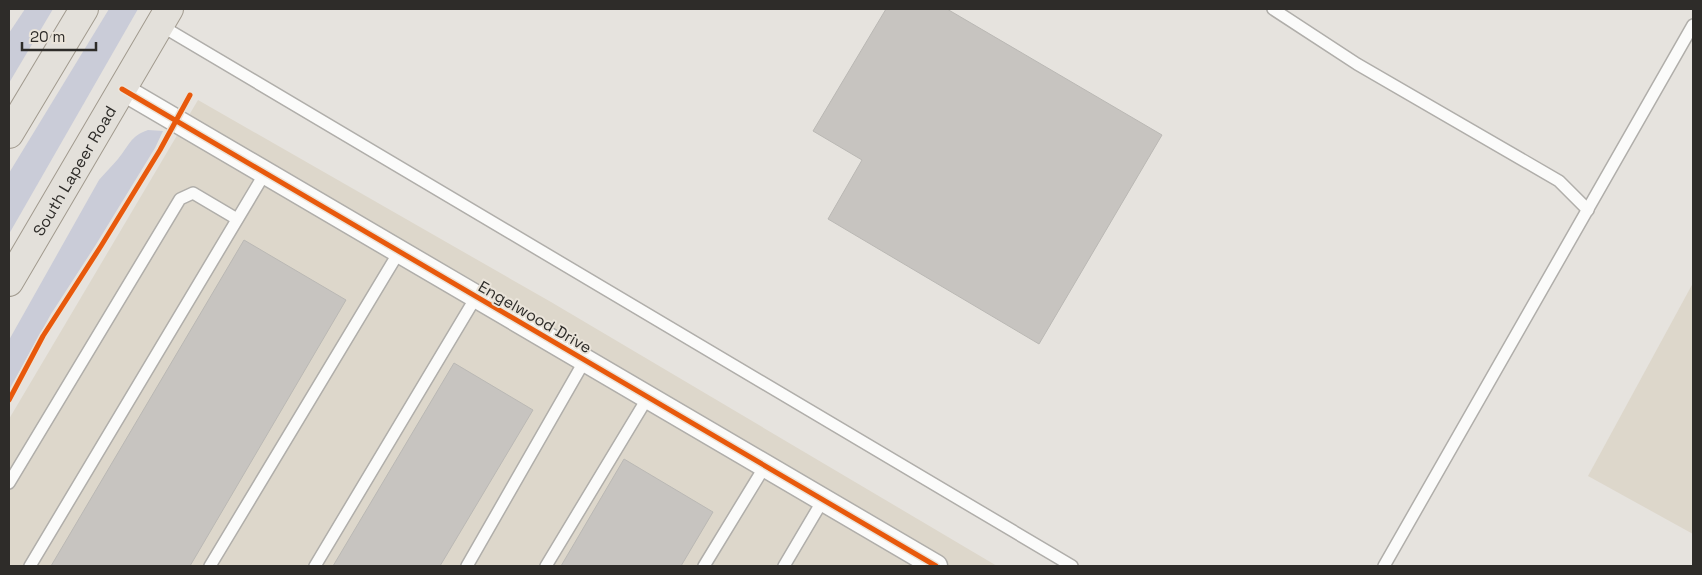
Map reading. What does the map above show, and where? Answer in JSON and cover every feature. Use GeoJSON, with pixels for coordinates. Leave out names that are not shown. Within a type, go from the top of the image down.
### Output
{"type":"FeatureCollection","features":[{"type":"Feature","properties":{"kind":"main road"},"geometry":{"type":"LineString","coordinates":[[9,134],[84,9]]}},
{"type":"Feature","properties":{"kind":"main road","name":"South Lapeer Road"},"geometry":{"type":"LineString","coordinates":[[9,282],[164,17]]}},
{"type":"Feature","properties":{"kind":"street","name":"Engelwood Drive"},"geometry":{"type":"LineString","coordinates":[[122,89],[936,566]]}},
{"type":"Feature","properties":{"kind":"lane"},"geometry":{"type":"LineString","coordinates":[[1273,9],[1357,64],[1559,181],[1588,210]]}},
{"type":"Feature","properties":{"kind":"lane"},"geometry":{"type":"LineString","coordinates":[[164,17],[1072,566]]}},
{"type":"Feature","properties":{"kind":"lane"},"geometry":{"type":"LineString","coordinates":[[1384,566],[1693,25]]}},
{"type":"Feature","properties":{"kind":"lane"},"geometry":{"type":"LineString","coordinates":[[30,566],[265,173]]}},
{"type":"Feature","properties":{"kind":"lane"},"geometry":{"type":"LineString","coordinates":[[9,483],[180,199],[193,193],[238,219]]}},
{"type":"Feature","properties":{"kind":"lane"},"geometry":{"type":"LineString","coordinates":[[210,566],[399,252]]}},
{"type":"Feature","properties":{"kind":"lane"},"geometry":{"type":"LineString","coordinates":[[315,566],[476,297]]}},
{"type":"Feature","properties":{"kind":"lane"},"geometry":{"type":"LineString","coordinates":[[467,566],[585,360]]}},
{"type":"Feature","properties":{"kind":"lane"},"geometry":{"type":"LineString","coordinates":[[546,566],[648,397]]}},
{"type":"Feature","properties":{"kind":"lane"},"geometry":{"type":"LineString","coordinates":[[704,566],[765,466]]}},
{"type":"Feature","properties":{"kind":"lane"},"geometry":{"type":"LineString","coordinates":[[784,566],[823,500]]}},
{"type":"Feature","properties":{"kind":"shaded area"},"geometry":{"type":"Polygon","coordinates":[[[25,9],[53,9],[9,83],[9,33],[25,9]]]}},
{"type":"Feature","properties":{"kind":"shaded area"},"geometry":{"type":"Polygon","coordinates":[[[109,9],[138,9],[9,234],[9,173],[109,9]]]}},
{"type":"Feature","properties":{"kind":"shaded area"},"geometry":{"type":"Polygon","coordinates":[[[198,100],[551,302],[997,566],[9,566],[9,419],[198,100]]]}},
{"type":"Feature","properties":{"kind":"shaded area"},"geometry":{"type":"Polygon","coordinates":[[[148,130],[163,131],[155,148],[51,314],[9,390],[9,340],[99,180],[118,159],[133,138],[148,130]]]}},
{"type":"Feature","properties":{"kind":"shaded area"},"geometry":{"type":"Polygon","coordinates":[[[1693,283],[1693,534],[1588,476],[1693,283]]]}},
{"type":"Feature","properties":{"kind":"building"},"geometry":{"type":"Polygon","coordinates":[[[886,9],[947,9],[1162,135],[1039,344],[828,219],[862,160],[813,131],[886,9]]]}},
{"type":"Feature","properties":{"kind":"building"},"geometry":{"type":"Polygon","coordinates":[[[244,240],[346,300],[190,566],[51,566],[244,240]]]}},
{"type":"Feature","properties":{"kind":"building"},"geometry":{"type":"Polygon","coordinates":[[[454,363],[533,410],[440,566],[333,566],[454,363]]]}},
{"type":"Feature","properties":{"kind":"building"},"geometry":{"type":"Polygon","coordinates":[[[624,459],[713,512],[681,566],[561,566],[624,459]]]}},
{"type":"Feature","properties":{"kind":"cycle path"},"geometry":{"type":"LineString","coordinates":[[122,89],[936,566]]}},
{"type":"Feature","properties":{"kind":"cycle path"},"geometry":{"type":"LineString","coordinates":[[9,400],[43,336],[160,150],[190,95]]}}]}
